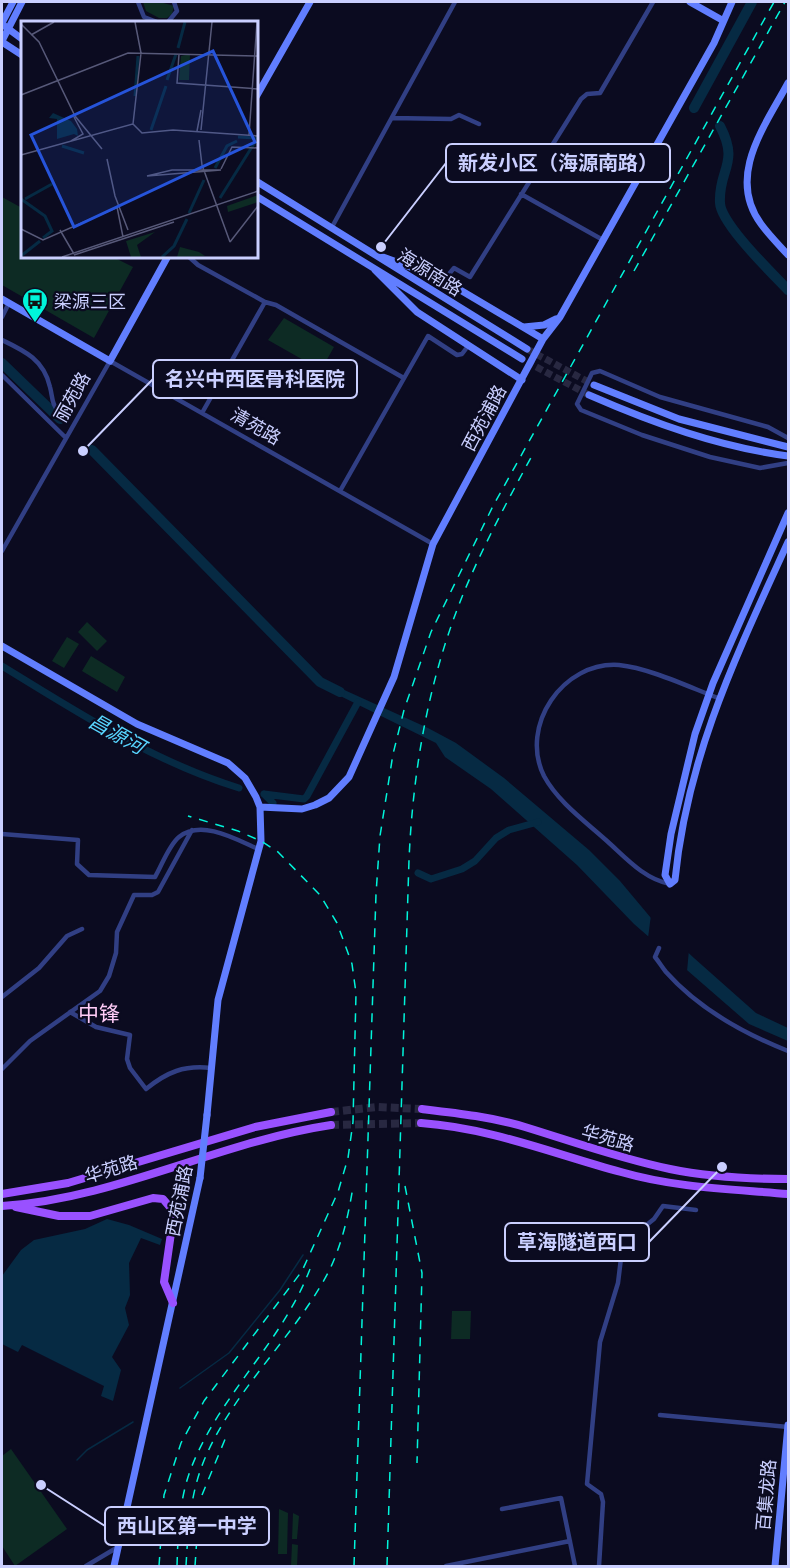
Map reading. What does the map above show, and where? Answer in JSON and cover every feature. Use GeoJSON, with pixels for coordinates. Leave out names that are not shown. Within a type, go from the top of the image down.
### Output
{"type":"FeatureCollection","features":[{"type":"Feature","properties":{"kind":"main road","name":"华苑路"},"geometry":{"type":"LineString","coordinates":[[422,1109],[514,1125],[616,1156],[670,1169],[742,1179],[789,1179]]}},
{"type":"Feature","properties":{"kind":"main road","name":"华苑路"},"geometry":{"type":"LineString","coordinates":[[2,1194],[68,1183],[255,1127],[331,1112]]}},
{"type":"Feature","properties":{"kind":"main road","name":"华苑路"},"geometry":{"type":"LineString","coordinates":[[421,1124],[478,1130],[514,1138],[621,1172],[666,1183],[789,1195]]}},
{"type":"Feature","properties":{"kind":"main road","name":"华苑路"},"geometry":{"type":"LineString","coordinates":[[5,1206],[70,1197],[256,1140],[331,1125]]}},
{"type":"Feature","properties":{"kind":"main road"},"geometry":{"type":"LineString","coordinates":[[5,1206],[71,1217],[90,1216],[153,1197],[163,1199],[174,1212],[164,1282],[173,1304]]}},
{"type":"Feature","properties":{"kind":"street"},"geometry":{"type":"LineString","coordinates":[[14,2],[3,26],[2,41],[21,54]]}},
{"type":"Feature","properties":{"kind":"street"},"geometry":{"type":"LineString","coordinates":[[3,26],[22,2]]}},
{"type":"Feature","properties":{"kind":"street"},"geometry":{"type":"LineString","coordinates":[[138,2],[140,12],[148,21]]}},
{"type":"Feature","properties":{"kind":"street"},"geometry":{"type":"LineString","coordinates":[[169,21],[177,11],[174,2]]}},
{"type":"Feature","properties":{"kind":"street"},"geometry":{"type":"LineString","coordinates":[[258,93],[310,2]]}},
{"type":"Feature","properties":{"kind":"street"},"geometry":{"type":"LineString","coordinates":[[332,227],[454,2]]}},
{"type":"Feature","properties":{"kind":"street"},"geometry":{"type":"LineString","coordinates":[[444,280],[454,268],[470,277],[581,99],[587,94],[600,93],[653,2]]}},
{"type":"Feature","properties":{"kind":"street"},"geometry":{"type":"LineString","coordinates":[[690,2],[722,20]]}},
{"type":"Feature","properties":{"kind":"street","name":"西苑浦路"},"geometry":{"type":"LineString","coordinates":[[114,1566],[200,1178],[210,1068],[224,973],[261,840],[260,807],[302,809],[329,798],[349,777],[385,701],[420,596],[433,544],[543,339],[560,316],[714,43],[722,20],[732,2]]}},
{"type":"Feature","properties":{"kind":"street"},"geometry":{"type":"LineString","coordinates":[[3,26],[21,38]]}},
{"type":"Feature","properties":{"kind":"street"},"geometry":{"type":"LineString","coordinates":[[789,83],[750,155],[747,183],[749,198],[760,223],[789,255]]}},
{"type":"Feature","properties":{"kind":"street"},"geometry":{"type":"LineString","coordinates":[[392,118],[451,119],[459,115],[479,124]]}},
{"type":"Feature","properties":{"kind":"street","name":"海源南路"},"geometry":{"type":"LineString","coordinates":[[258,182],[527,349]]}},
{"type":"Feature","properties":{"kind":"street"},"geometry":{"type":"LineString","coordinates":[[521,194],[603,240]]}},
{"type":"Feature","properties":{"kind":"street","name":"海源南路"},"geometry":{"type":"LineString","coordinates":[[258,197],[522,359]]}},
{"type":"Feature","properties":{"kind":"street"},"geometry":{"type":"LineString","coordinates":[[372,254],[444,280],[543,339]]}},
{"type":"Feature","properties":{"kind":"street","name":"丽苑路"},"geometry":{"type":"LineString","coordinates":[[2,551],[167,258]]}},
{"type":"Feature","properties":{"kind":"street"},"geometry":{"type":"LineString","coordinates":[[190,258],[198,265],[265,302],[276,305],[402,377]]}},
{"type":"Feature","properties":{"kind":"street"},"geometry":{"type":"LineString","coordinates":[[366,262],[417,312],[522,380]]}},
{"type":"Feature","properties":{"kind":"street","name":"清苑路"},"geometry":{"type":"LineString","coordinates":[[2,299],[433,544]]}},
{"type":"Feature","properties":{"kind":"street"},"geometry":{"type":"LineString","coordinates":[[202,413],[265,302]]}},
{"type":"Feature","properties":{"kind":"street"},"geometry":{"type":"LineString","coordinates":[[2,317],[9,303]]}},
{"type":"Feature","properties":{"kind":"street"},"geometry":{"type":"LineString","coordinates":[[522,327],[544,326],[560,316]]}},
{"type":"Feature","properties":{"kind":"street"},"geometry":{"type":"LineString","coordinates":[[340,491],[402,377],[428,336],[457,355],[464,353],[468,346]]}},
{"type":"Feature","properties":{"kind":"street"},"geometry":{"type":"LineString","coordinates":[[2,340],[27,353],[40,364],[50,387],[53,406],[60,413]]}},
{"type":"Feature","properties":{"kind":"street"},"geometry":{"type":"LineString","coordinates":[[789,438],[768,427],[689,406],[600,371],[592,373],[577,404],[581,410],[623,428],[687,450],[760,468],[789,463]]}},
{"type":"Feature","properties":{"kind":"street"},"geometry":{"type":"LineString","coordinates":[[2,375],[66,438]]}},
{"type":"Feature","properties":{"kind":"street"},"geometry":{"type":"LineString","coordinates":[[594,385],[679,419],[789,447]]}},
{"type":"Feature","properties":{"kind":"street"},"geometry":{"type":"LineString","coordinates":[[589,395],[650,421],[700,437],[789,456]]}},
{"type":"Feature","properties":{"kind":"street"},"geometry":{"type":"LineString","coordinates":[[670,884],[665,875],[675,814],[689,753],[709,695],[789,513]]}},
{"type":"Feature","properties":{"kind":"street"},"geometry":{"type":"LineString","coordinates":[[670,884],[675,880],[681,829],[693,777],[718,698],[789,542]]}},
{"type":"Feature","properties":{"kind":"street"},"geometry":{"type":"LineString","coordinates":[[2,646],[137,724],[228,763],[245,778],[260,807]]}},
{"type":"Feature","properties":{"kind":"street"},"geometry":{"type":"LineString","coordinates":[[670,884],[657,881],[639,870],[553,790],[540,764],[537,741],[540,725],[553,696],[561,687],[586,671],[601,667],[634,668],[718,698]]}},
{"type":"Feature","properties":{"kind":"street"},"geometry":{"type":"LineString","coordinates":[[2,834],[78,840],[77,864],[88,875],[155,877],[178,838],[192,830],[213,832],[258,849]]}},
{"type":"Feature","properties":{"kind":"street"},"geometry":{"type":"LineString","coordinates":[[2,1069],[30,1041],[100,991],[109,976],[116,953],[117,932],[134,895],[153,896],[158,892],[192,830]]}},
{"type":"Feature","properties":{"kind":"street"},"geometry":{"type":"LineString","coordinates":[[2,997],[39,968],[67,936],[82,929]]}},
{"type":"Feature","properties":{"kind":"street"},"geometry":{"type":"LineString","coordinates":[[659,948],[655,957],[666,972],[694,996],[750,1036],[789,1051]]}},
{"type":"Feature","properties":{"kind":"street"},"geometry":{"type":"LineString","coordinates":[[70,1012],[96,1027],[130,1035],[127,1059],[130,1068],[146,1089],[164,1075],[183,1068],[210,1068]]}},
{"type":"Feature","properties":{"kind":"street"},"geometry":{"type":"LineString","coordinates":[[599,1566],[603,1502],[601,1494],[587,1484],[600,1342],[618,1283],[622,1250],[629,1239],[654,1219],[663,1206],[696,1210]]}},
{"type":"Feature","properties":{"kind":"street"},"geometry":{"type":"LineString","coordinates":[[660,1415],[788,1426]]}},
{"type":"Feature","properties":{"kind":"street","name":"百集龙路"},"geometry":{"type":"LineString","coordinates":[[775,1566],[788,1426]]}},
{"type":"Feature","properties":{"kind":"street"},"geometry":{"type":"LineString","coordinates":[[502,1509],[561,1498],[575,1566]]}},
{"type":"Feature","properties":{"kind":"street"},"geometry":{"type":"LineString","coordinates":[[446,1566],[570,1541]]}},
{"type":"Feature","properties":{"kind":"street"},"geometry":{"type":"LineString","coordinates":[[86,1566],[118,1547]]}},
{"type":"Feature","properties":{"kind":"green space"},"geometry":{"type":"Polygon","coordinates":[[[143,2],[160,2],[174,6],[172,14],[167,18],[159,18],[146,11],[143,2]]]}},
{"type":"Feature","properties":{"kind":"green space"},"geometry":{"type":"Polygon","coordinates":[[[2,197],[21,207],[21,258],[115,258],[133,267],[94,338],[2,285],[2,197]]]}},
{"type":"Feature","properties":{"kind":"green space"},"geometry":{"type":"Polygon","coordinates":[[[284,318],[334,347],[321,370],[268,340],[284,318]]]}},
{"type":"Feature","properties":{"kind":"green space"},"geometry":{"type":"Polygon","coordinates":[[[87,622],[107,641],[97,651],[78,632],[87,622]]]}},
{"type":"Feature","properties":{"kind":"green space"},"geometry":{"type":"Polygon","coordinates":[[[67,637],[79,644],[64,668],[52,661],[67,637]]]}},
{"type":"Feature","properties":{"kind":"green space"},"geometry":{"type":"Polygon","coordinates":[[[91,656],[125,677],[117,692],[82,671],[91,656]]]}},
{"type":"Feature","properties":{"kind":"green space"},"geometry":{"type":"Polygon","coordinates":[[[452,1311],[471,1311],[470,1339],[451,1339],[452,1311]]]}},
{"type":"Feature","properties":{"kind":"green space"},"geometry":{"type":"Polygon","coordinates":[[[11,1449],[67,1529],[15,1566],[2,1546],[2,1456],[11,1449]]]}},
{"type":"Feature","properties":{"kind":"green space"},"geometry":{"type":"Polygon","coordinates":[[[279,1509],[288,1513],[287,1554],[278,1554],[279,1509]]]}},
{"type":"Feature","properties":{"kind":"green space"},"geometry":{"type":"Polygon","coordinates":[[[293,1513],[299,1516],[297,1539],[292,1539],[293,1513]]]}},
{"type":"Feature","properties":{"kind":"green space"},"geometry":{"type":"Polygon","coordinates":[[[292,1544],[298,1545],[297,1566],[291,1566],[292,1544]]]}},
{"type":"Feature","properties":{"kind":"water"},"geometry":{"type":"Polygon","coordinates":[[[329,683],[456,743],[504,778],[589,850],[620,881],[651,918],[756,1013],[788,1028],[788,1041],[749,1024],[634,924],[577,865],[491,789],[445,757],[436,743],[326,689],[329,683]]]}},
{"type":"Feature","properties":{"kind":"water"},"geometry":{"type":"Polygon","coordinates":[[[107,1219],[129,1225],[162,1239],[160,1245],[141,1238],[129,1263],[130,1295],[125,1308],[129,1325],[112,1357],[121,1370],[113,1401],[101,1396],[104,1386],[22,1345],[18,1352],[2,1344],[2,1276],[21,1250],[34,1240],[85,1229],[107,1219]]]}},
{"type":"Feature","properties":{"kind":"pier"},"geometry":{"type":"Polygon","coordinates":[[[651,915],[689,950],[687,971],[648,938],[651,915]]]}},
{"type":"Feature","properties":{"kind":"waterway"},"geometry":{"type":"LineString","coordinates":[[694,108],[752,2]]}},
{"type":"Feature","properties":{"kind":"waterway"},"geometry":{"type":"LineString","coordinates":[[720,126],[728,149],[727,166],[720,191],[723,212],[748,248],[788,290]]}},
{"type":"Feature","properties":{"kind":"waterway"},"geometry":{"type":"LineString","coordinates":[[2,363],[60,419]]}},
{"type":"Feature","properties":{"kind":"waterway"},"geometry":{"type":"LineString","coordinates":[[92,450],[320,682],[340,692]]}},
{"type":"Feature","properties":{"kind":"waterway","name":"昌源河"},"geometry":{"type":"LineString","coordinates":[[2,666],[146,750],[207,777],[239,788]]}},
{"type":"Feature","properties":{"kind":"waterway","name":"昌源河"},"geometry":{"type":"LineString","coordinates":[[264,794],[304,799],[358,702]]}},
{"type":"Feature","properties":{"kind":"waterway","name":"昌源河"},"geometry":{"type":"LineString","coordinates":[[264,794],[273,803]]}},
{"type":"Feature","properties":{"kind":"waterway"},"geometry":{"type":"LineString","coordinates":[[418,873],[431,879],[462,869],[475,861],[496,838],[509,830],[538,822]]}},
{"type":"Feature","properties":{"kind":"waterway"},"geometry":{"type":"LineString","coordinates":[[180,1388],[229,1353],[280,1290],[303,1255]]}},
{"type":"Feature","properties":{"kind":"waterway"},"geometry":{"type":"LineString","coordinates":[[77,1460],[87,1450],[133,1422]]}},
{"type":"Feature","properties":{"kind":"tunnel"},"geometry":{"type":"LineString","coordinates":[[527,349],[592,384]]}},
{"type":"Feature","properties":{"kind":"tunnel"},"geometry":{"type":"LineString","coordinates":[[527,362],[589,395]]}},
{"type":"Feature","properties":{"kind":"tunnel"},"geometry":{"type":"LineString","coordinates":[[331,1112],[377,1107],[422,1109]]}},
{"type":"Feature","properties":{"kind":"tunnel"},"geometry":{"type":"LineString","coordinates":[[331,1125],[421,1123]]}},
{"type":"Feature","properties":{"kind":"railway"},"geometry":{"type":"LineString","coordinates":[[354,1566],[376,894],[380,836],[393,754],[404,710],[431,632],[493,506],[774,2]]}},
{"type":"Feature","properties":{"kind":"railway"},"geometry":{"type":"LineString","coordinates":[[634,271],[785,2]]}},
{"type":"Feature","properties":{"kind":"railway"},"geometry":{"type":"LineString","coordinates":[[387,1566],[409,860],[414,791],[432,690],[452,624],[480,556],[534,452]]}},
{"type":"Feature","properties":{"kind":"railway"},"geometry":{"type":"LineString","coordinates":[[159,1566],[164,1495],[181,1443],[204,1401],[302,1271],[338,1192],[348,1158],[353,1122],[356,993],[352,964],[337,923],[320,895],[278,852],[261,841],[238,831],[188,816]]}},
{"type":"Feature","properties":{"kind":"railway"},"geometry":{"type":"LineString","coordinates":[[405,1186],[422,1273],[417,1463]]}},
{"type":"Feature","properties":{"kind":"railway"},"geometry":{"type":"LineString","coordinates":[[186,1566],[192,1501],[203,1463],[230,1412],[299,1319],[329,1271],[338,1251],[353,1187]]}},
{"type":"Feature","properties":{"kind":"railway"},"geometry":{"type":"LineString","coordinates":[[177,1566],[183,1494],[202,1444],[283,1321],[310,1269]]}},
{"type":"Feature","properties":{"kind":"railway"},"geometry":{"type":"LineString","coordinates":[[202,1495],[226,1437]]}},
{"type":"Feature","properties":{"kind":"railway"},"geometry":{"type":"LineString","coordinates":[[195,1566],[197,1537]]}},
{"type":"Feature","properties":{"kind":"place","name":"新发小区（海源南路）"},"geometry":{"type":"Point","coordinates":[381,247]}},
{"type":"Feature","properties":{"kind":"place","name":"梁源三区"},"geometry":{"type":"Point","coordinates":[35,324]}},
{"type":"Feature","properties":{"kind":"place","name":"名兴中西医骨科医院"},"geometry":{"type":"Point","coordinates":[83,451]}},
{"type":"Feature","properties":{"kind":"place","name":"草海隧道西口"},"geometry":{"type":"Point","coordinates":[722,1167]}},
{"type":"Feature","properties":{"kind":"place","name":"西山区第一中学"},"geometry":{"type":"Point","coordinates":[41,1485]}},
{"type":"Feature","properties":{"kind":"district","name":"中锋"},"geometry":{"type":"Point","coordinates":[99,1013]}}]}
